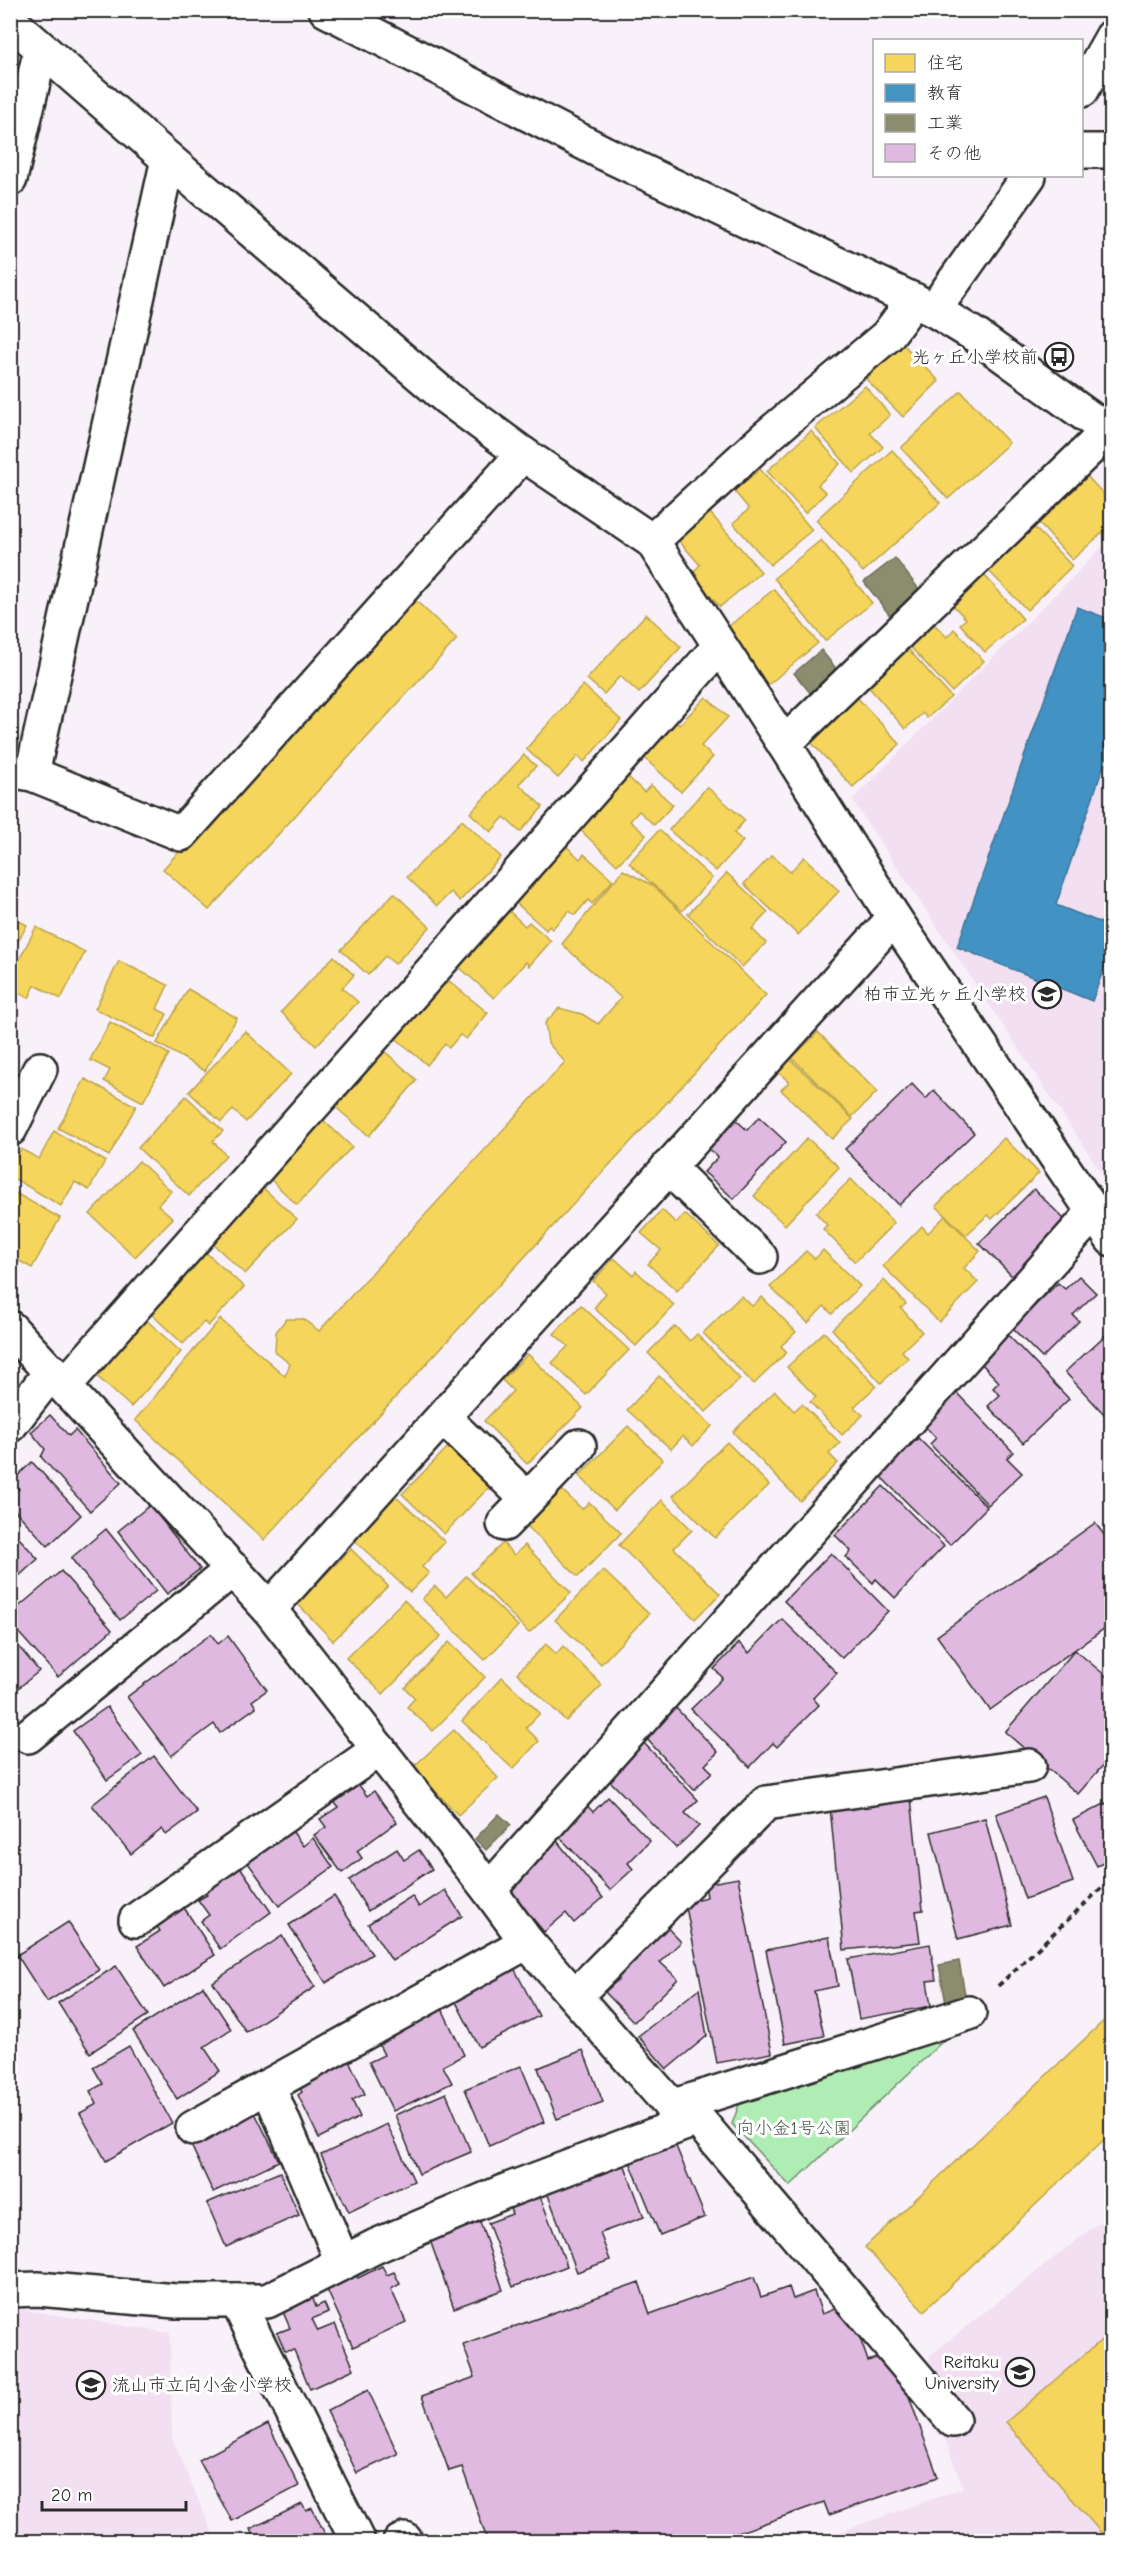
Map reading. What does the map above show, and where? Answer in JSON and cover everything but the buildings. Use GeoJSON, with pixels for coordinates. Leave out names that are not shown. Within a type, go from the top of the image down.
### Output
{"type":"FeatureCollection","features":[{"type":"Feature","properties":{"kind":"street"},"geometry":{"type":"LineString","coordinates":[[326,10],[604,153],[924,305],[975,335],[1110,433],[784,744]]}},
{"type":"Feature","properties":{"kind":"street"},"geometry":{"type":"LineString","coordinates":[[10,21],[447,398],[522,454],[652,541],[894,918],[1103,1226],[489,1890]]}},
{"type":"Feature","properties":{"kind":"street"},"geometry":{"type":"LineString","coordinates":[[1083,88],[1112,38]]}},
{"type":"Feature","properties":{"kind":"street"},"geometry":{"type":"LineString","coordinates":[[10,179],[42,49]]}},
{"type":"Feature","properties":{"kind":"street"},"geometry":{"type":"LineString","coordinates":[[1083,151],[1112,151]]}},
{"type":"Feature","properties":{"kind":"street"},"geometry":{"type":"LineString","coordinates":[[168,159],[21,772],[181,834],[522,454]]}},
{"type":"Feature","properties":{"kind":"street"},"geometry":{"type":"LineString","coordinates":[[652,541],[766,437],[924,305],[1028,177]]}},
{"type":"Feature","properties":{"kind":"street"},"geometry":{"type":"LineString","coordinates":[[10,1425],[59,1378],[719,647]]}},
{"type":"Feature","properties":{"kind":"street"},"geometry":{"type":"LineString","coordinates":[[269,1609],[894,918]]}},
{"type":"Feature","properties":{"kind":"street"},"geometry":{"type":"LineString","coordinates":[[10,1129],[40,1069]]}},
{"type":"Feature","properties":{"kind":"street"},"geometry":{"type":"LineString","coordinates":[[668,1167],[760,1257]]}},
{"type":"Feature","properties":{"kind":"street"},"geometry":{"type":"LineString","coordinates":[[10,1328],[59,1378],[269,1609],[489,1890],[527,1942],[677,2105],[953,2420]]}},
{"type":"Feature","properties":{"kind":"street"},"geometry":{"type":"LineString","coordinates":[[443,1417],[527,1499]]}},
{"type":"Feature","properties":{"kind":"street"},"geometry":{"type":"LineString","coordinates":[[504,1524],[579,1446]]}},
{"type":"Feature","properties":{"kind":"street"},"geometry":{"type":"LineString","coordinates":[[28,1736],[233,1569]]}},
{"type":"Feature","properties":{"kind":"street"},"geometry":{"type":"LineString","coordinates":[[136,1920],[379,1749]]}},
{"type":"Feature","properties":{"kind":"street"},"geometry":{"type":"LineString","coordinates":[[575,1996],[766,1803],[1029,1766]]}},
{"type":"Feature","properties":{"kind":"street"},"geometry":{"type":"LineString","coordinates":[[193,2128],[527,1942]]}},
{"type":"Feature","properties":{"kind":"street"},"geometry":{"type":"LineString","coordinates":[[677,2105],[969,2013]]}},
{"type":"Feature","properties":{"kind":"street"},"geometry":{"type":"LineString","coordinates":[[268,2086],[343,2263]]}},
{"type":"Feature","properties":{"kind":"street"},"geometry":{"type":"LineString","coordinates":[[10,2290],[38,2289],[176,2301],[267,2301],[376,2246],[503,2192],[686,2123],[677,2105]]}},
{"type":"Feature","properties":{"kind":"street"},"geometry":{"type":"LineString","coordinates":[[237,2301],[358,2541]]}},
{"type":"Feature","properties":{"kind":"path"},"geometry":{"type":"LineString","coordinates":[[969,2013],[1112,1878]]}},
{"type":"Feature","properties":{"kind":"shaded area","name":"柏市立光ヶ丘小学校"},"geometry":{"type":"Polygon","coordinates":[[[1111,538],[1111,1187],[852,800],[1111,538]]]}},
{"type":"Feature","properties":{"kind":"shaded area","name":"Reitaku University"},"geometry":{"type":"Polygon","coordinates":[[[1111,2213],[1111,2541],[811,2542],[963,2488],[926,2388],[930,2355],[1111,2213]]]}},
{"type":"Feature","properties":{"kind":"shaded area","name":"流山市立向小金小学校"},"geometry":{"type":"Polygon","coordinates":[[[18,2309],[170,2333],[172,2437],[216,2541],[11,2541],[10,2310],[18,2309]]]}},
{"type":"Feature","properties":{"kind":"green space","name":"向小金1号公園"},"geometry":{"type":"Polygon","coordinates":[[[945,2039],[790,2186],[732,2124],[740,2102],[876,2058],[945,2039]]]}},
{"type":"Feature","properties":{"kind":"place","name":"光ヶ丘小学校前"},"geometry":{"type":"Point","coordinates":[1059,357]}},
{"type":"Feature","properties":{"kind":"place","name":"柏市立光ヶ丘小学校"},"geometry":{"type":"Point","coordinates":[1047,994]}},
{"type":"Feature","properties":{"kind":"place","name":"Reitaku University"},"geometry":{"type":"Point","coordinates":[1020,2372]}},
{"type":"Feature","properties":{"kind":"place","name":"流山市立向小金小学校"},"geometry":{"type":"Point","coordinates":[91,2385]}}]}
